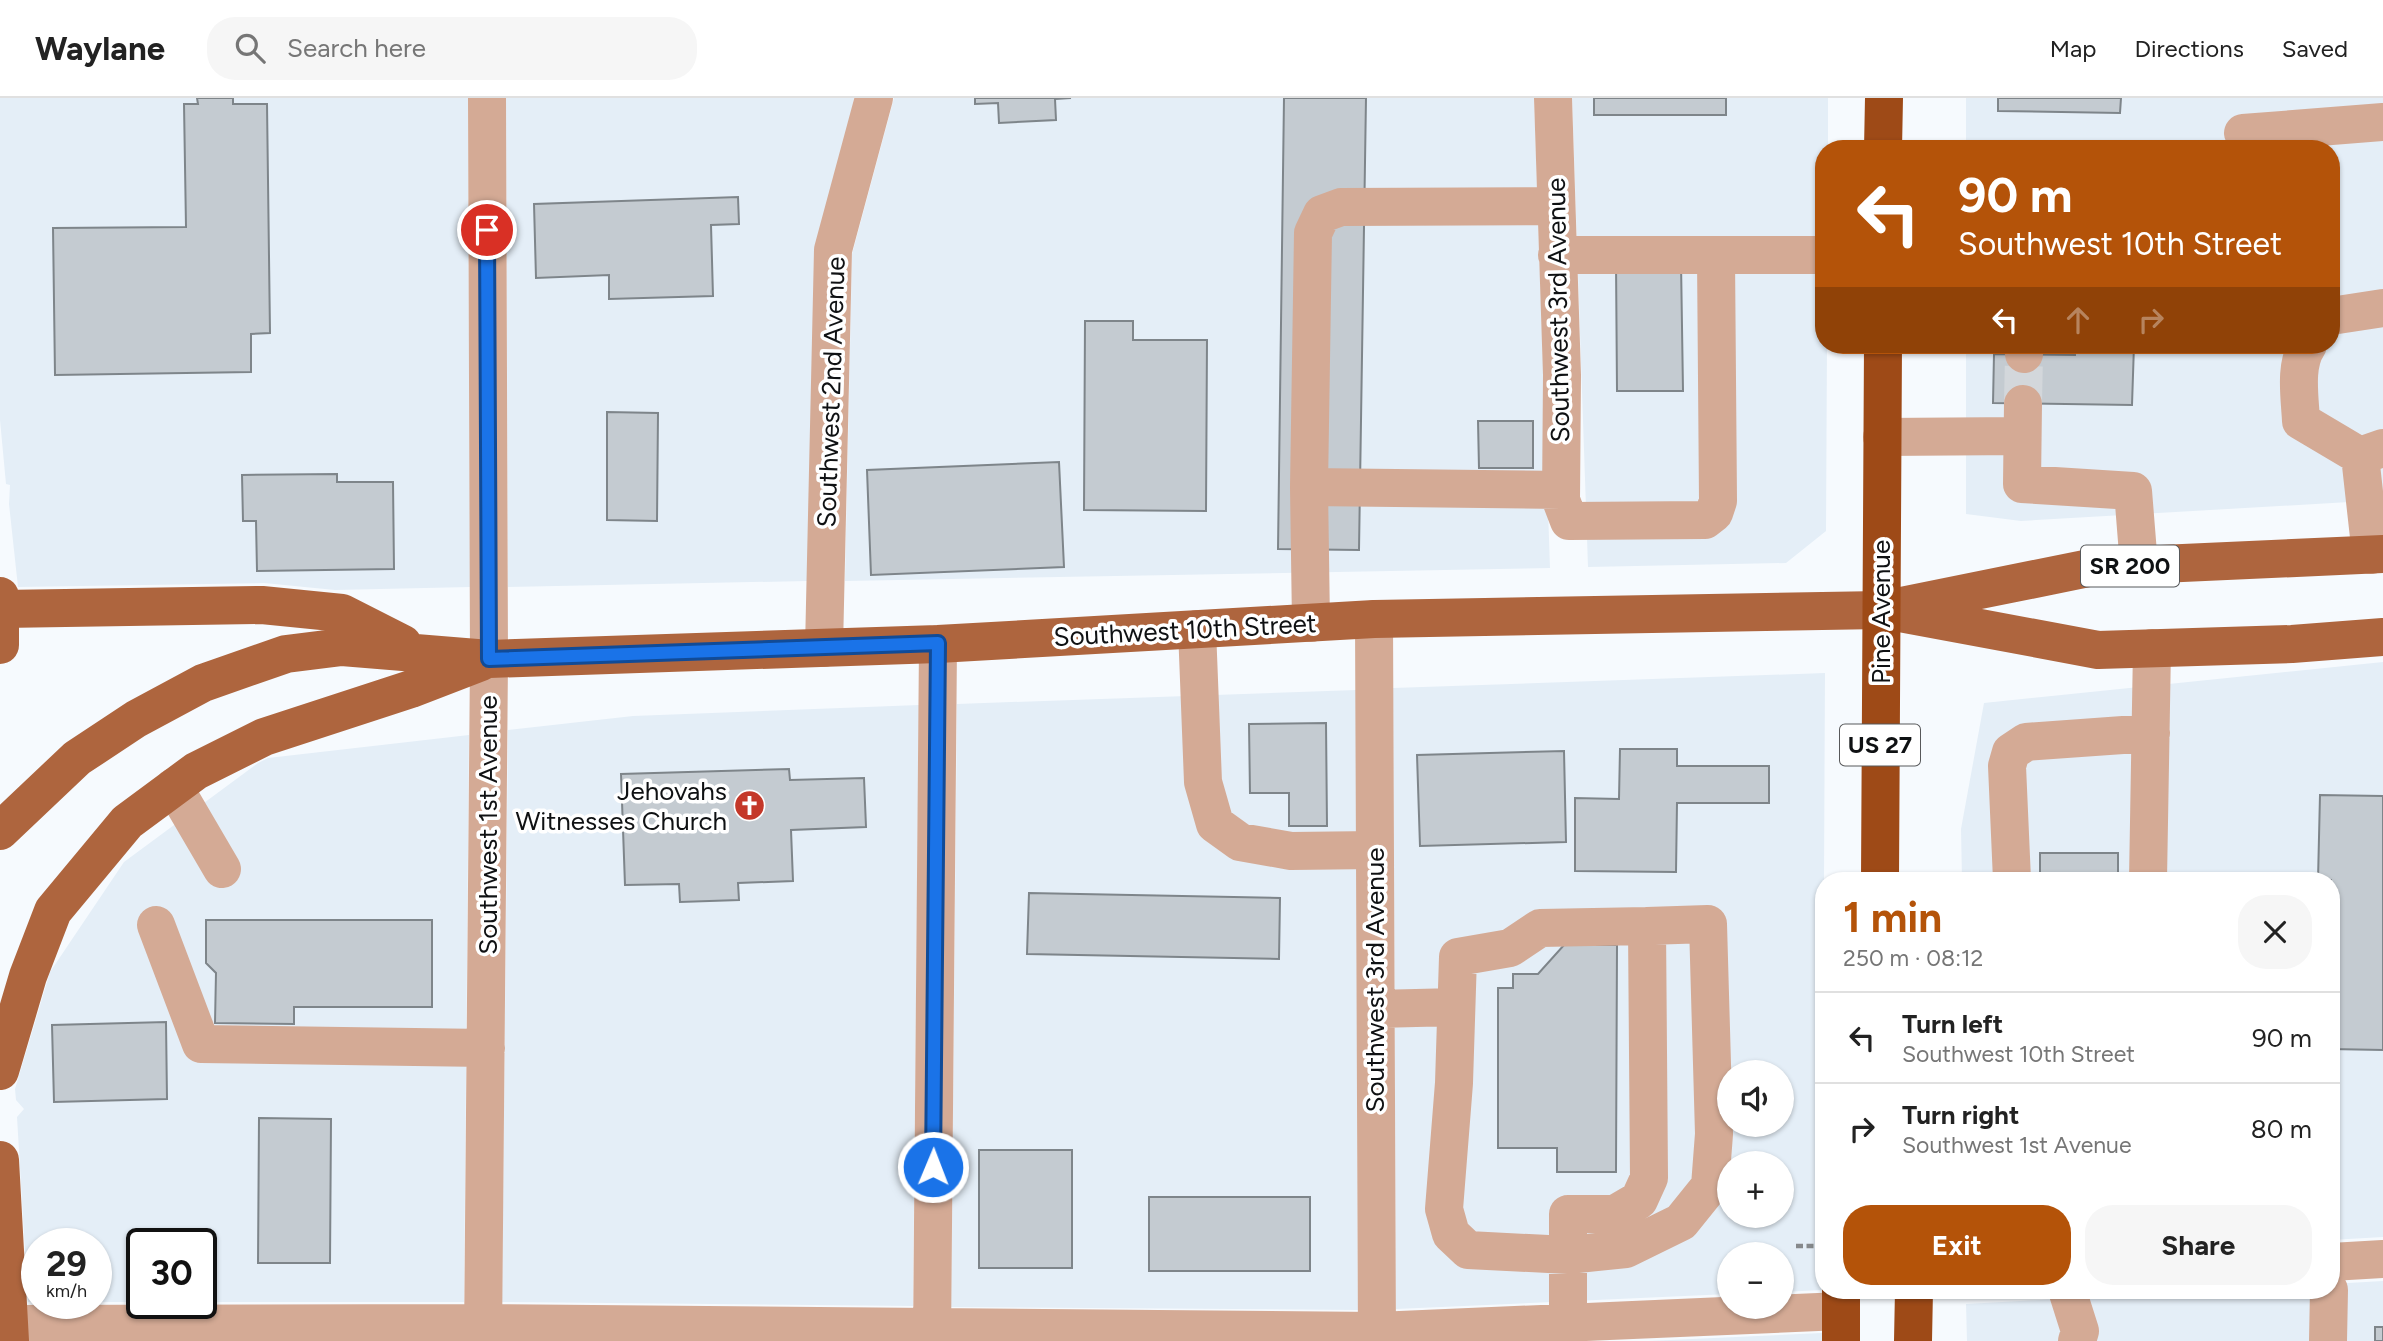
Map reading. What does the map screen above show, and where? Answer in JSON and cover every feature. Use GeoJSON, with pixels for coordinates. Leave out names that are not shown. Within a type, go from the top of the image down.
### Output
{"type":"FeatureCollection","features":[{"type":"Feature","properties":{"kind":"highway"},"geometry":{"type":"LineString","coordinates":[[1883,140],[1884,98]]}},
{"type":"Feature","properties":{"kind":"highway","name":"Pine Avenue"},"geometry":{"type":"LineString","coordinates":[[1880,872],[1883,354]]}},
{"type":"Feature","properties":{"kind":"highway"},"geometry":{"type":"LineString","coordinates":[[1913,1341],[1914,1299]]}},
{"type":"Feature","properties":{"kind":"main road","name":"Southwest 10th Street"},"geometry":{"type":"LineString","coordinates":[[0,831],[77,758],[136,719],[203,683],[286,654],[342,647],[489,659],[938,643],[1374,619],[1881,610],[2095,567],[2377,554]]}},
{"type":"Feature","properties":{"kind":"main road"},"geometry":{"type":"LineString","coordinates":[[1,617],[262,605],[342,613],[421,653]]}},
{"type":"Feature","properties":{"kind":"main road","name":"Southwest 10th Street"},"geometry":{"type":"LineString","coordinates":[[1881,610],[2098,650],[2383,637]]}},
{"type":"Feature","properties":{"kind":"main road","name":"Southwest 10th Street"},"geometry":{"type":"LineString","coordinates":[[0,1071],[27,976],[53,911],[127,822],[196,771],[264,737],[411,689],[489,659]]}},
{"type":"Feature","properties":{"kind":"main road"},"geometry":{"type":"LineString","coordinates":[[0,1160],[7,1329]]}},
{"type":"Feature","properties":{"kind":"street","name":"Southwest 1st Avenue"},"geometry":{"type":"LineString","coordinates":[[483,1332],[489,659],[487,98]]}},
{"type":"Feature","properties":{"kind":"street","name":"Southwest 2nd Avenue"},"geometry":{"type":"LineString","coordinates":[[824,648],[833,250],[874,98]]}},
{"type":"Feature","properties":{"kind":"street","name":"Southwest 3rd Avenue"},"geometry":{"type":"LineString","coordinates":[[1553,98],[1565,505]]}},
{"type":"Feature","properties":{"kind":"street"},"geometry":{"type":"LineString","coordinates":[[2243,133],[2383,122]]}},
{"type":"Feature","properties":{"kind":"street"},"geometry":{"type":"LineString","coordinates":[[1311,622],[1309,487],[1313,233],[1322,214],[1341,207],[1556,206]]}},
{"type":"Feature","properties":{"kind":"street"},"geometry":{"type":"LineString","coordinates":[[1558,256],[1815,255]]}},
{"type":"Feature","properties":{"kind":"street"},"geometry":{"type":"LineString","coordinates":[[1309,487],[1565,505],[1705,520],[1714,513],[1718,501],[1716,257]]}},
{"type":"Feature","properties":{"kind":"street"},"geometry":{"type":"LineString","coordinates":[[2340,315],[2383,309]]}},
{"type":"Feature","properties":{"kind":"street"},"geometry":{"type":"LineString","coordinates":[[2304,362],[2301,421],[2371,452],[2377,554]]}},
{"type":"Feature","properties":{"kind":"street"},"geometry":{"type":"LineString","coordinates":[[1882,437],[2023,420],[2022,484],[2133,491],[2139,566]]}},
{"type":"Feature","properties":{"kind":"street","name":"Southwest 3rd Avenue"},"geometry":{"type":"LineString","coordinates":[[1374,619],[1377,1336]]}},
{"type":"Feature","properties":{"kind":"street"},"geometry":{"type":"LineString","coordinates":[[1197,629],[1203,782],[1215,824],[1240,842],[1291,851],[1375,850]]}},
{"type":"Feature","properties":{"kind":"street"},"geometry":{"type":"LineString","coordinates":[[932,1335],[938,643]]}},
{"type":"Feature","properties":{"kind":"street"},"geometry":{"type":"LineString","coordinates":[[2148,872],[2152,648]]}},
{"type":"Feature","properties":{"kind":"street"},"geometry":{"type":"LineString","coordinates":[[2012,872],[2007,766],[2011,752],[2026,742],[2151,733]]}},
{"type":"Feature","properties":{"kind":"street"},"geometry":{"type":"LineString","coordinates":[[174,787],[222,869]]}},
{"type":"Feature","properties":{"kind":"street"},"geometry":{"type":"LineString","coordinates":[[1709,924],[1714,1134],[1710,1186],[1681,1222],[1626,1249],[1568,1255],[1468,1250],[1451,1234],[1444,1209],[1454,1083],[1458,957],[1510,948],[1540,928],[1647,926],[1709,924]]}},
{"type":"Feature","properties":{"kind":"street"},"geometry":{"type":"LineString","coordinates":[[156,925],[201,1045],[485,1048]]}},
{"type":"Feature","properties":{"kind":"street"},"geometry":{"type":"LineString","coordinates":[[1568,1323],[1568,1213],[1615,1213],[1639,1200],[1650,1178],[1647,926]]}},
{"type":"Feature","properties":{"kind":"street"},"geometry":{"type":"LineString","coordinates":[[1376,1009],[1456,1007]]}},
{"type":"Feature","properties":{"kind":"street"},"geometry":{"type":"LineString","coordinates":[[2340,1261],[2383,1259]]}},
{"type":"Feature","properties":{"kind":"street"},"geometry":{"type":"LineString","coordinates":[[2070,1299],[2083,1338]]}},
{"type":"Feature","properties":{"kind":"street"},"geometry":{"type":"LineString","coordinates":[[2328,1341],[2329,1299]]}},
{"type":"Feature","properties":{"kind":"street"},"geometry":{"type":"LineString","coordinates":[[7,1329],[1377,1336],[1568,1323],[1841,1314]]}},
{"type":"Feature","properties":{"kind":"path"},"geometry":{"type":"LineString","coordinates":[[1796,1246],[1815,1246]]}},
{"type":"Feature","properties":{"kind":"shaded area"},"geometry":{"type":"Polygon","coordinates":[[[0,98],[468,98],[470,587],[335,590],[264,583],[18,587],[9,504],[10,485],[6,484],[0,420],[0,98]]]}},
{"type":"Feature","properties":{"kind":"shaded area"},"geometry":{"type":"Polygon","coordinates":[[[506,98],[854,98],[807,581],[508,587],[506,98]]]}},
{"type":"Feature","properties":{"kind":"shaded area"},"geometry":{"type":"Polygon","coordinates":[[[894,98],[1534,98],[1550,568],[845,581],[852,254],[894,98]]]}},
{"type":"Feature","properties":{"kind":"shaded area"},"geometry":{"type":"Polygon","coordinates":[[[1572,98],[1828,98],[1828,140],[1815,140],[1815,354],[1827,354],[1826,531],[1786,563],[1588,567],[1572,98]]]}},
{"type":"Feature","properties":{"kind":"shaded area"},"geometry":{"type":"Polygon","coordinates":[[[1966,98],[2383,98],[2383,500],[2021,521],[1966,514],[1966,354],[2340,354],[2340,140],[1966,140],[1966,98]]]}},
{"type":"Feature","properties":{"kind":"shaded area"},"geometry":{"type":"Polygon","coordinates":[[[2383,662],[2383,1237],[2340,1239],[2340,872],[1962,872],[1961,829],[1984,703],[2383,662]]]}},
{"type":"Feature","properties":{"kind":"shaded area"},"geometry":{"type":"Polygon","coordinates":[[[1825,673],[1824,872],[1815,872],[1815,1290],[1794,1291],[1794,1242],[1717,1242],[1717,1295],[1396,1309],[1393,688],[1825,673]]]}},
{"type":"Feature","properties":{"kind":"shaded area"},"geometry":{"type":"Polygon","coordinates":[[[1356,690],[1358,1310],[951,1307],[957,704],[1356,690]]]}},
{"type":"Feature","properties":{"kind":"shaded area"},"geometry":{"type":"Polygon","coordinates":[[[919,705],[913,1306],[502,1302],[508,730],[633,716],[919,705]]]}},
{"type":"Feature","properties":{"kind":"shaded area"},"geometry":{"type":"Polygon","coordinates":[[[469,735],[464,1302],[217,1302],[217,1228],[126,1228],[126,1302],[112,1302],[112,1228],[24,1228],[17,1117],[24,1109],[16,1100],[15,1089],[50,972],[124,862],[268,758],[469,735]]]}},
{"type":"Feature","properties":{"kind":"shaded area"},"geometry":{"type":"Polygon","coordinates":[[[2383,1281],[2383,1341],[1967,1341],[1966,1304],[2057,1299],[2340,1299],[2340,1283],[2383,1281]]]}},
{"type":"Feature","properties":{"kind":"shaded area"},"geometry":{"type":"Polygon","coordinates":[[[1822,1333],[1822,1341],[1648,1341],[1822,1333]]]}},
{"type":"Feature","properties":{"kind":"building"},"geometry":{"type":"Polygon","coordinates":[[[197,98],[233,98],[233,104],[267,104],[270,333],[251,334],[251,372],[55,375],[53,228],[186,227],[184,104],[198,104],[197,98]]]}},
{"type":"Feature","properties":{"kind":"building"},"geometry":{"type":"Polygon","coordinates":[[[975,98],[1071,98],[1055,99],[1056,120],[999,123],[998,103],[975,104],[975,98]]]}},
{"type":"Feature","properties":{"kind":"building"},"geometry":{"type":"Polygon","coordinates":[[[1284,98],[1366,98],[1359,550],[1278,549],[1284,98]]]}},
{"type":"Feature","properties":{"kind":"building"},"geometry":{"type":"Polygon","coordinates":[[[1594,98],[1726,98],[1726,115],[1594,115],[1594,98]]]}},
{"type":"Feature","properties":{"kind":"building"},"geometry":{"type":"Polygon","coordinates":[[[1998,98],[2121,98],[2120,113],[1998,111],[1998,98]]]}},
{"type":"Feature","properties":{"kind":"building"},"geometry":{"type":"Polygon","coordinates":[[[738,197],[739,224],[711,225],[713,296],[609,299],[609,275],[536,278],[534,204],[738,197]]]}},
{"type":"Feature","properties":{"kind":"building"},"geometry":{"type":"Polygon","coordinates":[[[1681,262],[1683,391],[1617,391],[1616,263],[1681,262]]]}},
{"type":"Feature","properties":{"kind":"building"},"geometry":{"type":"Polygon","coordinates":[[[1085,321],[1133,321],[1133,340],[1207,340],[1206,511],[1084,510],[1085,321]]]}},
{"type":"Feature","properties":{"kind":"building"},"geometry":{"type":"Polygon","coordinates":[[[1994,354],[2134,354],[2132,405],[1993,403],[1994,354]]]}},
{"type":"Feature","properties":{"kind":"building"},"geometry":{"type":"Polygon","coordinates":[[[607,412],[658,413],[657,521],[607,520],[607,412]]]}},
{"type":"Feature","properties":{"kind":"building"},"geometry":{"type":"Polygon","coordinates":[[[1478,421],[1533,421],[1533,468],[1479,468],[1478,421]]]}},
{"type":"Feature","properties":{"kind":"building"},"geometry":{"type":"Polygon","coordinates":[[[1059,462],[1064,567],[871,575],[867,470],[1059,462]]]}},
{"type":"Feature","properties":{"kind":"building"},"geometry":{"type":"Polygon","coordinates":[[[337,474],[337,482],[393,482],[394,569],[257,571],[256,521],[243,521],[242,475],[337,474]]]}},
{"type":"Feature","properties":{"kind":"building"},"geometry":{"type":"Polygon","coordinates":[[[1326,723],[1327,826],[1289,826],[1289,793],[1250,793],[1249,724],[1326,723]]]}},
{"type":"Feature","properties":{"kind":"building"},"geometry":{"type":"Polygon","coordinates":[[[1620,749],[1677,749],[1677,766],[1769,766],[1769,803],[1677,803],[1676,872],[1575,871],[1575,798],[1619,799],[1620,749]]]}},
{"type":"Feature","properties":{"kind":"building"},"geometry":{"type":"Polygon","coordinates":[[[1564,751],[1566,842],[1420,846],[1417,755],[1564,751]]]}},
{"type":"Feature","properties":{"kind":"building"},"geometry":{"type":"Polygon","coordinates":[[[789,769],[790,780],[864,778],[866,827],[791,830],[793,881],[738,883],[739,900],[680,902],[679,884],[625,885],[621,774],[789,769]]]}},
{"type":"Feature","properties":{"kind":"building"},"geometry":{"type":"Polygon","coordinates":[[[2320,795],[2383,796],[2383,1050],[2340,1049],[2340,872],[2318,872],[2320,795]]]}},
{"type":"Feature","properties":{"kind":"building"},"geometry":{"type":"Polygon","coordinates":[[[2040,853],[2118,853],[2118,872],[2040,872],[2040,853]]]}},
{"type":"Feature","properties":{"kind":"building"},"geometry":{"type":"Polygon","coordinates":[[[1029,893],[1280,898],[1279,959],[1027,954],[1029,893]]]}},
{"type":"Feature","properties":{"kind":"building"},"geometry":{"type":"Polygon","coordinates":[[[206,920],[432,920],[432,1007],[294,1007],[294,1024],[215,1023],[216,973],[206,963],[206,920]]]}},
{"type":"Feature","properties":{"kind":"building"},"geometry":{"type":"Polygon","coordinates":[[[1564,945],[1617,945],[1616,1172],[1557,1172],[1557,1148],[1498,1148],[1498,988],[1513,988],[1513,974],[1538,974],[1564,945]]]}},
{"type":"Feature","properties":{"kind":"building"},"geometry":{"type":"Polygon","coordinates":[[[166,1022],[167,1099],[54,1102],[52,1025],[166,1022]]]}},
{"type":"Feature","properties":{"kind":"building"},"geometry":{"type":"Polygon","coordinates":[[[259,1118],[331,1119],[330,1263],[258,1263],[259,1118]]]}},
{"type":"Feature","properties":{"kind":"building"},"geometry":{"type":"Polygon","coordinates":[[[979,1150],[1072,1150],[1072,1268],[979,1268],[979,1150]]]}},
{"type":"Feature","properties":{"kind":"building"},"geometry":{"type":"Polygon","coordinates":[[[1149,1197],[1310,1197],[1310,1271],[1149,1271],[1149,1197]]]}},
{"type":"Feature","properties":{"kind":"building"},"geometry":{"type":"Polygon","coordinates":[[[2375,1327],[2383,1327],[2383,1341],[2375,1341],[2375,1327]]]}},
{"type":"Feature","properties":{"kind":"tunnel"},"geometry":{"type":"LineString","coordinates":[[2023,404],[2024,354]]}},
{"type":"Feature","properties":{"kind":"place","name":"Jehovahs Witnesses Church"},"geometry":{"type":"Point","coordinates":[750,806]}},
{"type":"Feature","properties":{"kind":"route"},"geometry":{"type":"LineString","coordinates":[[487,230],[489,659],[938,643],[933,1167]]}}]}
